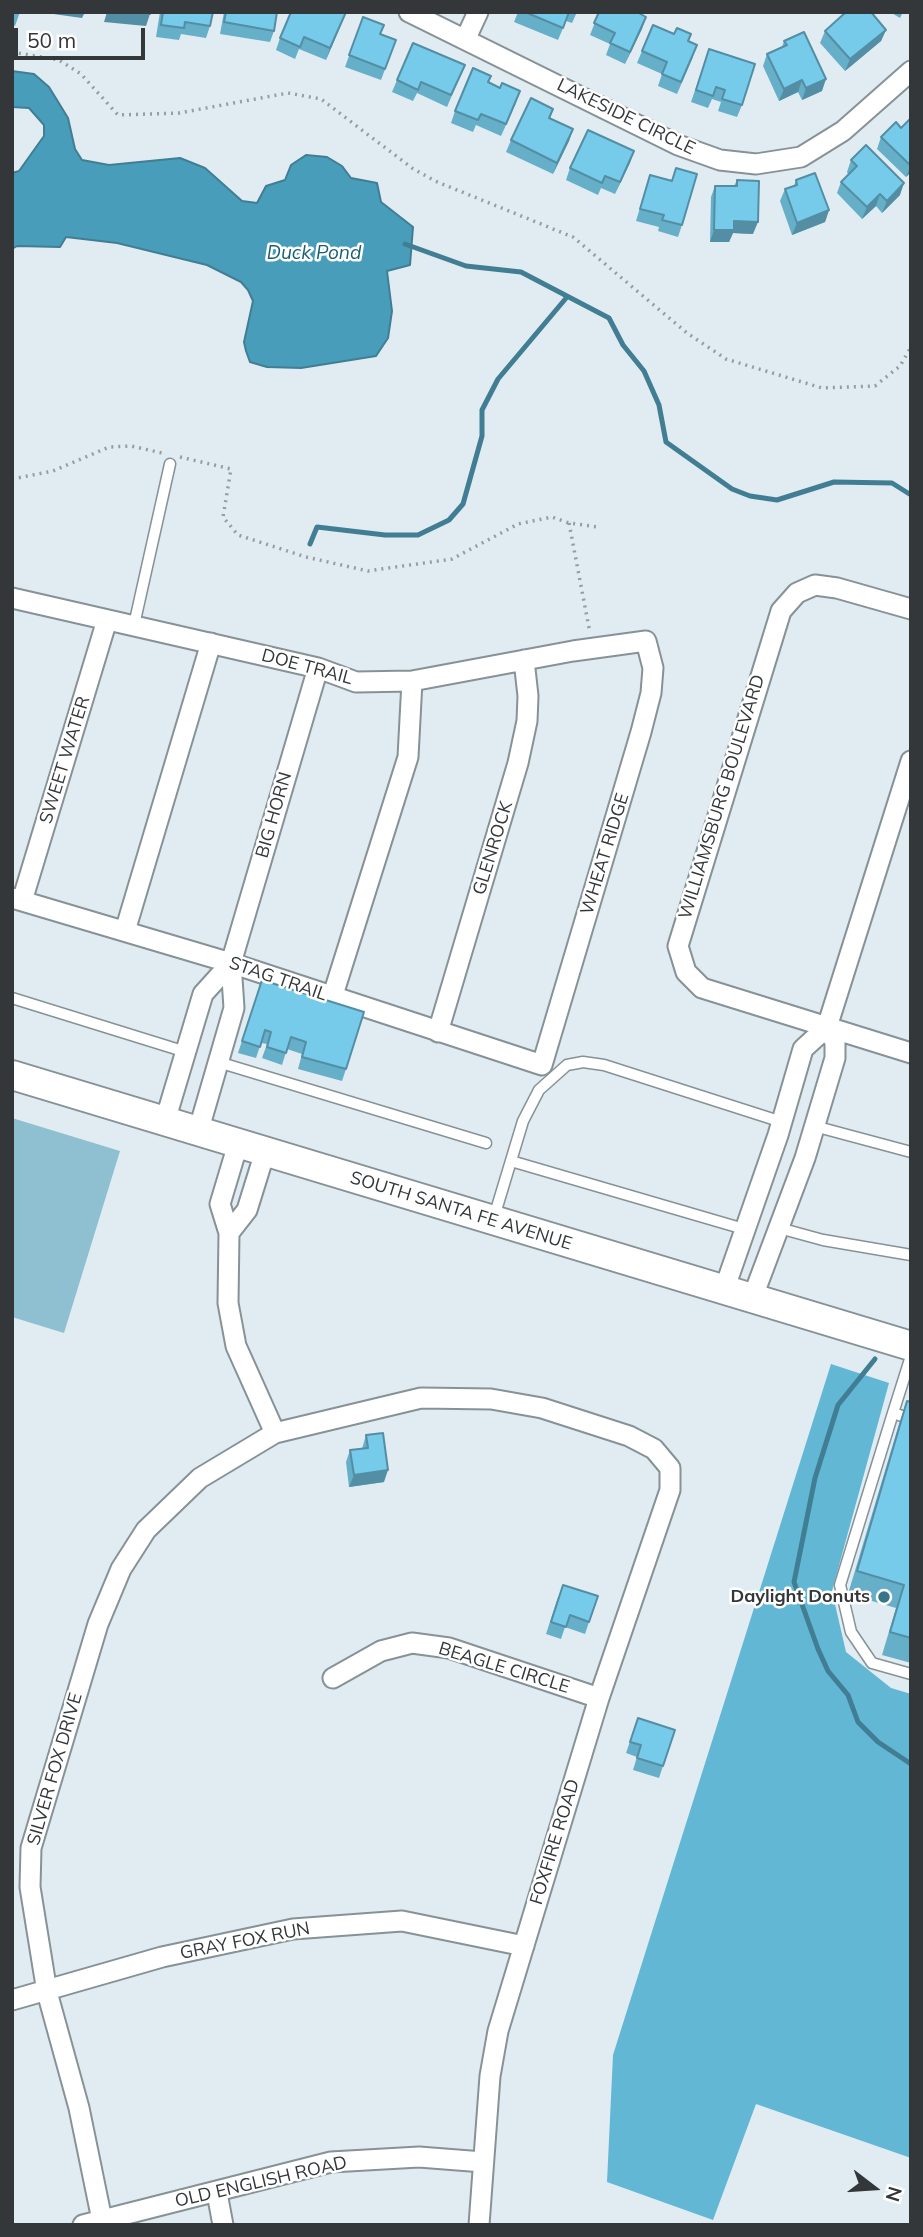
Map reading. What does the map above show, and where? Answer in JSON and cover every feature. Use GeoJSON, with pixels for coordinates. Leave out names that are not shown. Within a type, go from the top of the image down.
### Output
{"type":"FeatureCollection","features":[{"type":"Feature","properties":{"kind":"main road","name":"SOUTH SANTA FE AVENUE"},"geometry":{"type":"LineString","coordinates":[[12,1075],[911,1346]]}},
{"type":"Feature","properties":{"kind":"street","name":"LAKESIDE CIRCLE"},"geometry":{"type":"LineString","coordinates":[[409,12],[678,145],[720,160],[757,164],[801,157],[843,131],[911,71]]}},
{"type":"Feature","properties":{"kind":"street"},"geometry":{"type":"LineString","coordinates":[[466,38],[478,12]]}},
{"type":"Feature","properties":{"kind":"street","name":"WILLIAMSBURG BOULEVARD"},"geometry":{"type":"LineString","coordinates":[[911,609],[837,588],[815,585],[797,593],[781,611],[679,938],[681,964],[702,988],[911,1054]]}},
{"type":"Feature","properties":{"kind":"street","name":"DOE TRAIL"},"geometry":{"type":"LineString","coordinates":[[12,598],[318,668],[356,682],[412,681],[646,641]]}},
{"type":"Feature","properties":{"kind":"street","name":"SWEET WATER"},"geometry":{"type":"LineString","coordinates":[[17,899],[107,620]]}},
{"type":"Feature","properties":{"kind":"street","name":"WHEAT RIDGE"},"geometry":{"type":"LineString","coordinates":[[542,1065],[651,693],[653,668],[646,641]]}},
{"type":"Feature","properties":{"kind":"street"},"geometry":{"type":"LineString","coordinates":[[125,931],[211,643]]}},
{"type":"Feature","properties":{"kind":"street","name":"GLENROCK"},"geometry":{"type":"LineString","coordinates":[[438,1032],[518,763],[528,696],[524,660]]}},
{"type":"Feature","properties":{"kind":"street","name":"BIG HORN"},"geometry":{"type":"LineString","coordinates":[[198,1132],[234,1008],[231,963],[318,668]]}},
{"type":"Feature","properties":{"kind":"street"},"geometry":{"type":"LineString","coordinates":[[332,998],[408,757],[413,705],[412,681]]}},
{"type":"Feature","properties":{"kind":"street"},"geometry":{"type":"LineString","coordinates":[[723,1290],[782,1122],[803,1049],[827,1027],[911,761]]}},
{"type":"Feature","properties":{"kind":"street","name":"STAG TRAIL"},"geometry":{"type":"LineString","coordinates":[[17,899],[231,963],[542,1065]]}},
{"type":"Feature","properties":{"kind":"street","name":"BIG HORN"},"geometry":{"type":"LineString","coordinates":[[165,1121],[204,994],[231,963]]}},
{"type":"Feature","properties":{"kind":"street"},"geometry":{"type":"LineString","coordinates":[[752,1299],[779,1228],[835,1058],[835,1042],[827,1027]]}},
{"type":"Feature","properties":{"kind":"street"},"geometry":{"type":"LineString","coordinates":[[186,1052],[218,1062]]}},
{"type":"Feature","properties":{"kind":"street"},"geometry":{"type":"LineString","coordinates":[[782,1122],[814,1126]]}},
{"type":"Feature","properties":{"kind":"street"},"geometry":{"type":"LineString","coordinates":[[238,1144],[220,1204],[229,1233],[226,1278],[236,1346],[275,1433]]}},
{"type":"Feature","properties":{"kind":"street"},"geometry":{"type":"LineString","coordinates":[[229,1233],[247,1210],[265,1152]]}},
{"type":"Feature","properties":{"kind":"street"},"geometry":{"type":"LineString","coordinates":[[744,1229],[779,1228]]}},
{"type":"Feature","properties":{"kind":"street","name":"SILVER FOX DRIVE"},"geometry":{"type":"LineString","coordinates":[[93,2222],[79,2108],[47,1992],[30,1887],[31,1849],[98,1624],[121,1569],[146,1530],[200,1478],[275,1433],[421,1398],[491,1399],[542,1408],[629,1437],[654,1449],[670,1468]]}},
{"type":"Feature","properties":{"kind":"street","name":"FOXFIRE ROAD"},"geometry":{"type":"LineString","coordinates":[[479,2225],[483,2162],[498,2032],[599,1698],[670,1489],[670,1468]]}},
{"type":"Feature","properties":{"kind":"street","name":"BEAGLE CIRCLE"},"geometry":{"type":"LineString","coordinates":[[333,1678],[381,1651],[412,1643],[449,1648],[599,1698]]}},
{"type":"Feature","properties":{"kind":"street","name":"GRAY FOX RUN"},"geometry":{"type":"LineString","coordinates":[[12,2000],[162,1957],[293,1929],[402,1921],[524,1946]]}},
{"type":"Feature","properties":{"kind":"street","name":"OLD ENGLISH ROAD"},"geometry":{"type":"LineString","coordinates":[[93,2222],[217,2193],[331,2162],[419,2157],[483,2162]]}},
{"type":"Feature","properties":{"kind":"street"},"geometry":{"type":"LineString","coordinates":[[217,2193],[223,2225]]}},
{"type":"Feature","properties":{"kind":"lane"},"geometry":{"type":"LineString","coordinates":[[134,625],[170,464]]}},
{"type":"Feature","properties":{"kind":"lane"},"geometry":{"type":"LineString","coordinates":[[12,998],[186,1052]]}},
{"type":"Feature","properties":{"kind":"lane"},"geometry":{"type":"LineString","coordinates":[[218,1062],[486,1143]]}},
{"type":"Feature","properties":{"kind":"lane"},"geometry":{"type":"LineString","coordinates":[[493,1221],[523,1121],[539,1090],[567,1065],[583,1062],[604,1065],[782,1122]]}},
{"type":"Feature","properties":{"kind":"lane"},"geometry":{"type":"LineString","coordinates":[[814,1126],[911,1152]]}},
{"type":"Feature","properties":{"kind":"lane"},"geometry":{"type":"LineString","coordinates":[[511,1161],[744,1229]]}},
{"type":"Feature","properties":{"kind":"lane"},"geometry":{"type":"LineString","coordinates":[[779,1228],[823,1240],[911,1255]]}},
{"type":"Feature","properties":{"kind":"lane"},"geometry":{"type":"LineString","coordinates":[[911,1356],[840,1585],[851,1632],[872,1663],[911,1674]]}},
{"type":"Feature","properties":{"kind":"lane"},"geometry":{"type":"LineString","coordinates":[[893,1413],[911,1419]]}},
{"type":"Feature","properties":{"kind":"path"},"geometry":{"type":"LineString","coordinates":[[12,52],[59,61],[81,74],[118,114],[179,113],[288,93],[321,99],[412,168],[435,181],[573,237],[687,333],[726,359],[822,388],[874,386],[900,366],[911,348]]}},
{"type":"Feature","properties":{"kind":"path"},"geometry":{"type":"LineString","coordinates":[[12,479],[53,471],[109,447],[131,446],[231,469],[223,517],[238,535],[306,557],[368,570],[452,559],[518,524],[552,517],[569,523],[598,527]]}},
{"type":"Feature","properties":{"kind":"path"},"geometry":{"type":"LineString","coordinates":[[569,523],[593,648]]}},
{"type":"Feature","properties":{"kind":"shaded area"},"geometry":{"type":"Polygon","coordinates":[[[12,1118],[120,1151],[64,1333],[12,1317],[12,1118]]]}},
{"type":"Feature","properties":{"kind":"shaded area"},"geometry":{"type":"Polygon","coordinates":[[[831,1364],[889,1383],[832,1591],[846,1652],[891,1688],[911,1694],[911,2158],[756,2104],[713,2220],[607,2182],[613,2055],[831,1364]]]}},
{"type":"Feature","properties":{"kind":"water","name":"Duck Pond"},"geometry":{"type":"Polygon","coordinates":[[[12,71],[34,74],[49,87],[68,118],[75,149],[82,160],[109,165],[180,158],[205,168],[242,201],[257,203],[266,186],[285,180],[291,165],[306,155],[327,157],[342,166],[351,178],[377,183],[381,202],[413,227],[410,265],[387,271],[392,311],[388,338],[376,356],[301,368],[267,367],[250,362],[246,351],[244,342],[253,301],[248,290],[241,282],[207,265],[117,243],[66,237],[60,247],[17,246],[12,249],[12,173],[19,171],[44,136],[44,125],[29,108],[12,107],[12,71]]]}},
{"type":"Feature","properties":{"kind":"building"},"geometry":{"type":"Polygon","coordinates":[[[163,12],[213,12],[210,26],[185,22],[184,28],[161,25],[163,12]]]}},
{"type":"Feature","properties":{"kind":"building"},"geometry":{"type":"Polygon","coordinates":[[[226,12],[277,12],[274,31],[224,22],[226,12]]]}},
{"type":"Feature","properties":{"kind":"building"},"geometry":{"type":"Polygon","coordinates":[[[291,12],[346,12],[330,48],[304,37],[300,47],[280,38],[291,12]]]}},
{"type":"Feature","properties":{"kind":"building"},"geometry":{"type":"Polygon","coordinates":[[[525,12],[569,12],[563,28],[525,12]]]}},
{"type":"Feature","properties":{"kind":"building"},"geometry":{"type":"Polygon","coordinates":[[[599,12],[637,12],[646,17],[630,52],[610,43],[615,33],[594,23],[599,12]]]}},
{"type":"Feature","properties":{"kind":"building"},"geometry":{"type":"Polygon","coordinates":[[[846,12],[871,12],[886,30],[850,59],[825,31],[846,12]]]}},
{"type":"Feature","properties":{"kind":"building"},"geometry":{"type":"Polygon","coordinates":[[[363,17],[384,25],[380,34],[396,40],[385,69],[349,55],[363,17]]]}},
{"type":"Feature","properties":{"kind":"building"},"geometry":{"type":"Polygon","coordinates":[[[653,25],[674,34],[677,28],[691,34],[688,41],[697,45],[681,82],[662,74],[667,62],[642,51],[653,25]]]}},
{"type":"Feature","properties":{"kind":"building"},"geometry":{"type":"Polygon","coordinates":[[[804,32],[826,79],[806,88],[802,80],[784,89],[767,54],[787,45],[784,41],[804,32]]]}},
{"type":"Feature","properties":{"kind":"building"},"geometry":{"type":"Polygon","coordinates":[[[413,43],[465,65],[451,95],[421,82],[418,90],[397,80],[413,43]]]}},
{"type":"Feature","properties":{"kind":"building"},"geometry":{"type":"Polygon","coordinates":[[[709,49],[755,64],[742,105],[722,99],[725,90],[716,87],[713,96],[696,90],[709,49]]]}},
{"type":"Feature","properties":{"kind":"building"},"geometry":{"type":"Polygon","coordinates":[[[473,68],[491,76],[488,82],[500,88],[502,83],[520,91],[506,124],[481,114],[478,120],[455,111],[473,68]]]}},
{"type":"Feature","properties":{"kind":"building"},"geometry":{"type":"Polygon","coordinates":[[[531,98],[553,109],[549,118],[573,129],[557,163],[511,140],[531,98]]]}},
{"type":"Feature","properties":{"kind":"building"},"geometry":{"type":"Polygon","coordinates":[[[911,118],[910,165],[881,137],[896,122],[901,128],[911,118]]]}},
{"type":"Feature","properties":{"kind":"building"},"geometry":{"type":"Polygon","coordinates":[[[588,130],[634,151],[620,182],[605,176],[602,183],[570,168],[588,130]]]}},
{"type":"Feature","properties":{"kind":"building"},"geometry":{"type":"Polygon","coordinates":[[[866,145],[904,183],[887,201],[880,194],[867,207],[841,182],[857,166],[851,160],[866,145]]]}},
{"type":"Feature","properties":{"kind":"building"},"geometry":{"type":"Polygon","coordinates":[[[676,168],[697,174],[682,225],[662,220],[664,215],[640,209],[650,175],[672,181],[676,168]]]}},
{"type":"Feature","properties":{"kind":"building"},"geometry":{"type":"Polygon","coordinates":[[[815,173],[829,210],[797,223],[785,189],[797,185],[796,180],[815,173]]]}},
{"type":"Feature","properties":{"kind":"building"},"geometry":{"type":"Polygon","coordinates":[[[737,180],[759,181],[758,222],[734,221],[734,230],[714,230],[715,186],[737,186],[737,180]]]}},
{"type":"Feature","properties":{"kind":"building"},"geometry":{"type":"Polygon","coordinates":[[[262,980],[364,1012],[346,1069],[302,1057],[306,1042],[291,1037],[286,1053],[267,1047],[271,1032],[265,1030],[260,1047],[242,1041],[262,980]]]}},
{"type":"Feature","properties":{"kind":"building"},"geometry":{"type":"Polygon","coordinates":[[[907,1401],[911,1402],[911,1638],[890,1632],[904,1585],[857,1571],[907,1401]]]}},
{"type":"Feature","properties":{"kind":"building"},"geometry":{"type":"Polygon","coordinates":[[[383,1433],[388,1470],[354,1475],[350,1450],[368,1448],[366,1435],[383,1433]]]}},
{"type":"Feature","properties":{"kind":"building"},"geometry":{"type":"Polygon","coordinates":[[[563,1585],[598,1596],[589,1622],[570,1615],[566,1627],[551,1622],[563,1585]]]}},
{"type":"Feature","properties":{"kind":"building"},"geometry":{"type":"Polygon","coordinates":[[[638,1718],[675,1730],[663,1766],[637,1758],[641,1745],[630,1742],[638,1718]]]}},
{"type":"Feature","properties":{"kind":"waterway"},"geometry":{"type":"LineString","coordinates":[[405,244],[466,266],[521,272],[609,318],[623,345],[644,371],[659,405],[666,442],[732,489],[750,496],[777,500],[834,482],[892,483],[911,495]]}},
{"type":"Feature","properties":{"kind":"waterway"},"geometry":{"type":"LineString","coordinates":[[310,544],[317,527],[385,535],[418,535],[449,520],[463,504],[482,436],[482,410],[498,379],[567,297]]}},
{"type":"Feature","properties":{"kind":"waterway"},"geometry":{"type":"LineString","coordinates":[[875,1359],[838,1405],[815,1478],[794,1582],[828,1671],[848,1695],[858,1722],[878,1742],[911,1764]]}},
{"type":"Feature","properties":{"kind":"place","name":"Daylight Donuts"},"geometry":{"type":"Point","coordinates":[884,1597]}}]}
